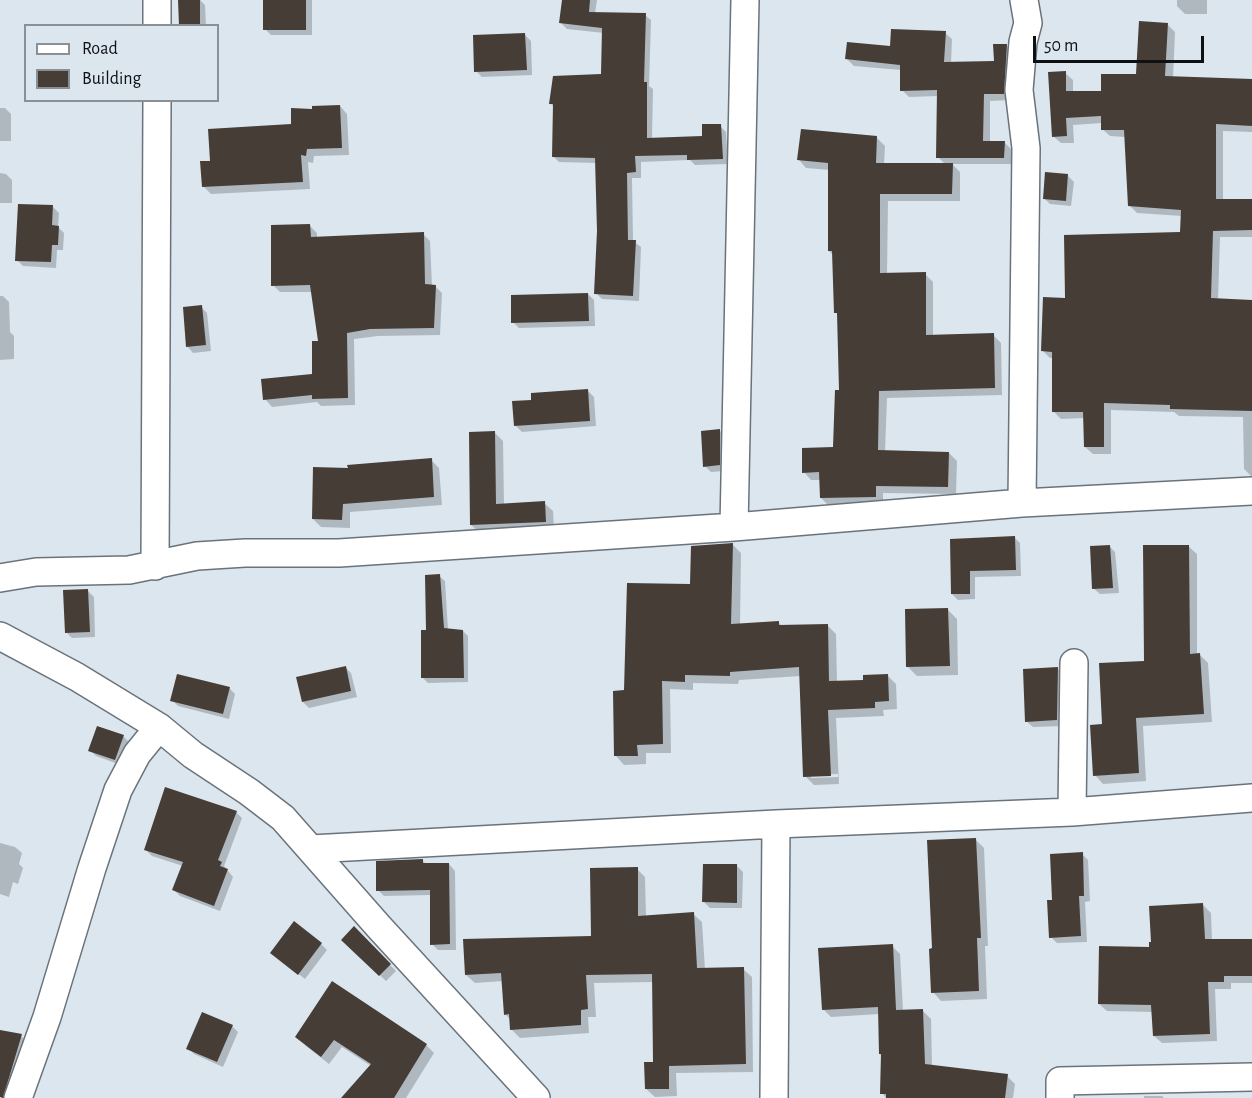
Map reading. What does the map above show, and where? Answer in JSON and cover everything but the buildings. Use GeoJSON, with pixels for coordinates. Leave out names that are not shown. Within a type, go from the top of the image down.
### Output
{"type":"FeatureCollection","features":[{"type":"Feature","properties":{"kind":"street"},"geometry":{"type":"LineString","coordinates":[[157,0],[157,24]]}},
{"type":"Feature","properties":{"kind":"street"},"geometry":{"type":"LineString","coordinates":[[734,527],[745,0]]}},
{"type":"Feature","properties":{"kind":"street"},"geometry":{"type":"LineString","coordinates":[[1022,503],[1026,148],[1019,90],[1023,42],[1028,23],[1024,0]]}},
{"type":"Feature","properties":{"kind":"street"},"geometry":{"type":"LineString","coordinates":[[155,566],[157,102]]}},
{"type":"Feature","properties":{"kind":"street"},"geometry":{"type":"LineString","coordinates":[[0,578],[36,572],[129,570],[197,556],[246,553],[339,553],[734,527],[1022,503],[1252,491]]}},
{"type":"Feature","properties":{"kind":"street"},"geometry":{"type":"LineString","coordinates":[[0,636],[77,677],[159,727],[194,755],[283,818],[379,927],[536,1098]]}},
{"type":"Feature","properties":{"kind":"street"},"geometry":{"type":"LineString","coordinates":[[1072,812],[1074,663]]}},
{"type":"Feature","properties":{"kind":"street"},"geometry":{"type":"LineString","coordinates":[[18,1098],[47,1017],[118,790],[137,754],[159,727]]}},
{"type":"Feature","properties":{"kind":"street"},"geometry":{"type":"LineString","coordinates":[[311,849],[776,824],[1072,812],[1252,798]]}},
{"type":"Feature","properties":{"kind":"street"},"geometry":{"type":"LineString","coordinates":[[774,1098],[776,824]]}},
{"type":"Feature","properties":{"kind":"street"},"geometry":{"type":"LineString","coordinates":[[1060,1098],[1060,1081],[1252,1077]]}}]}
